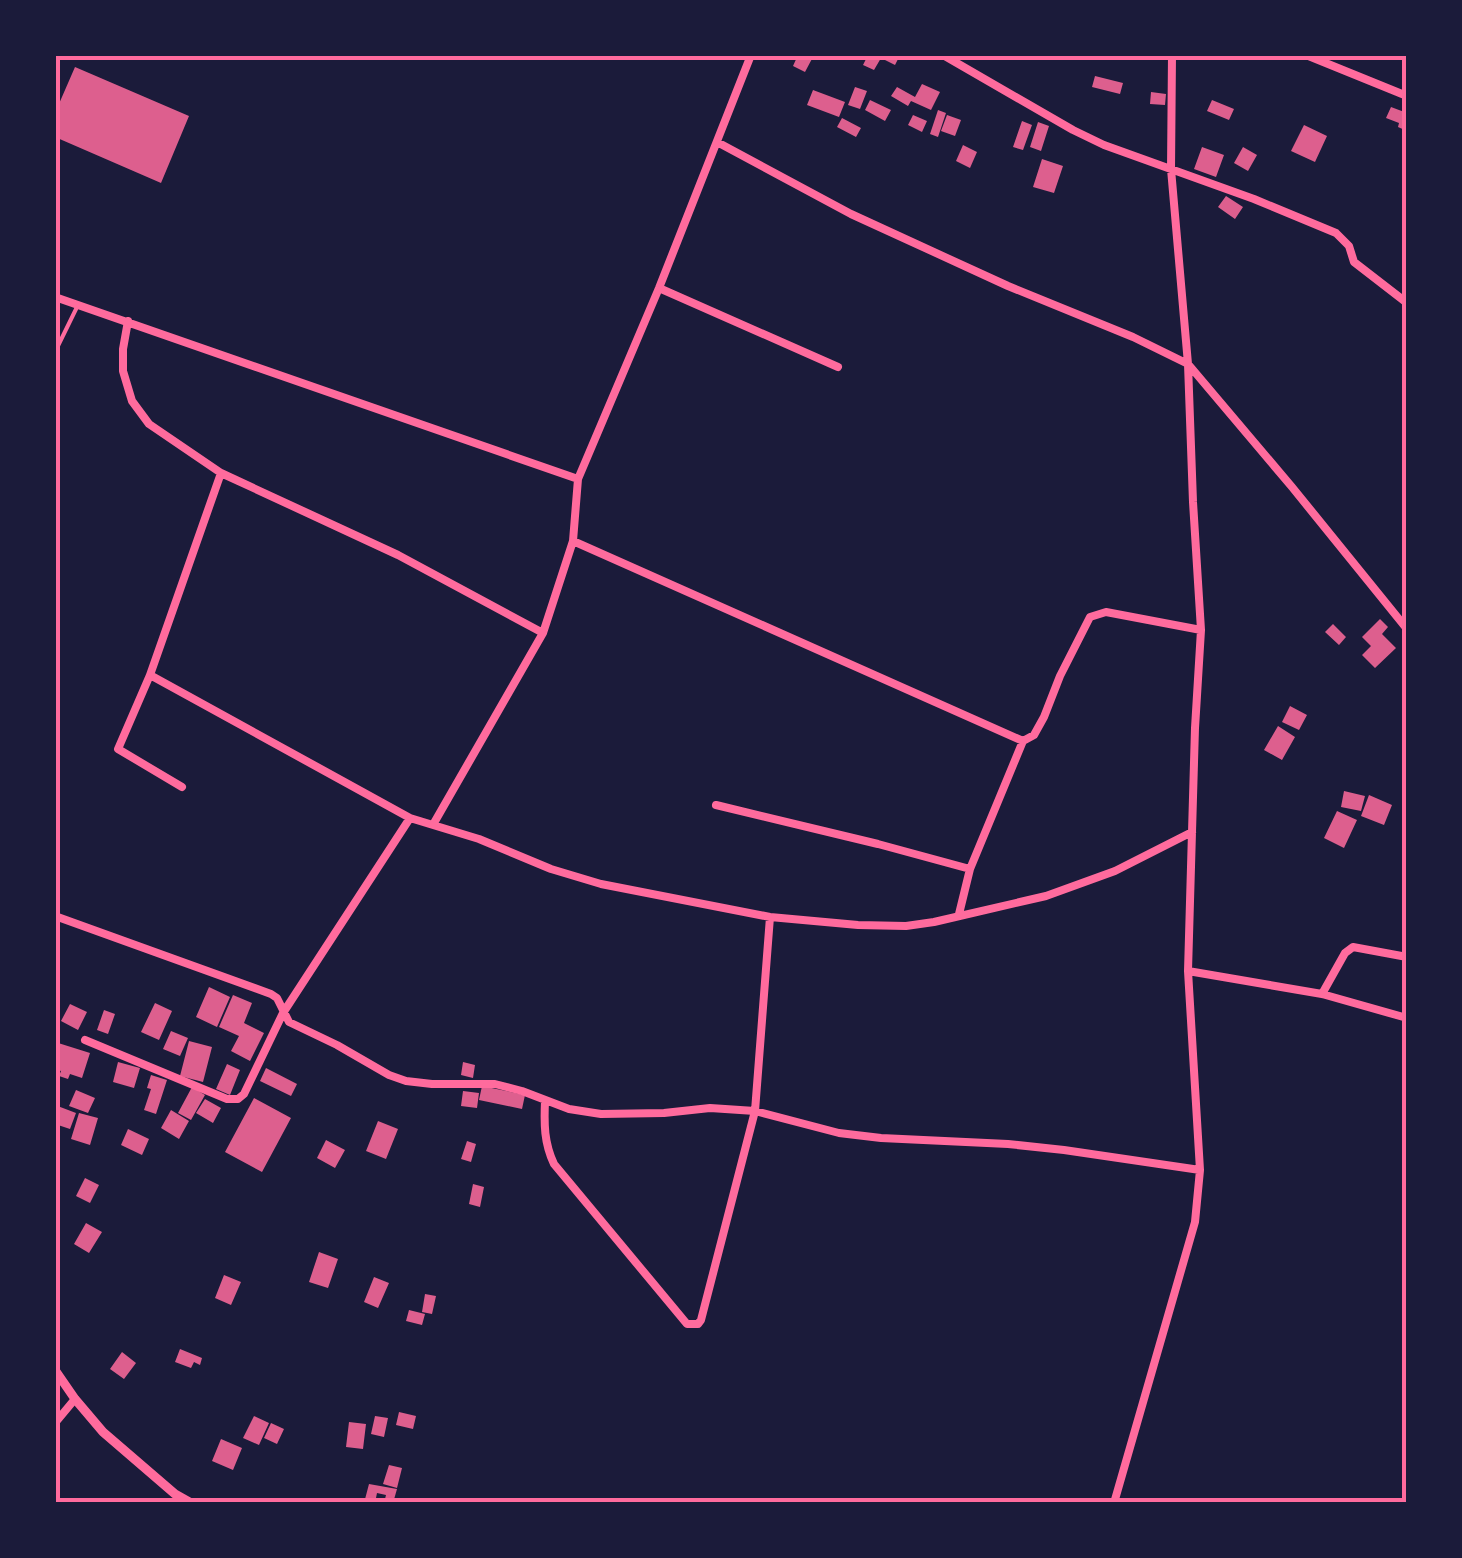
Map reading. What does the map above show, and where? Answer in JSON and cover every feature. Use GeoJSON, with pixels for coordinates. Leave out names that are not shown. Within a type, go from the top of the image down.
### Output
{"type":"FeatureCollection","features":[{"type":"Feature","properties":{"kind":"street"},"geometry":{"type":"LineString","coordinates":[[434,823],[542,632],[574,540],[578,479],[660,288],[751,55]]}},
{"type":"Feature","properties":{"kind":"street"},"geometry":{"type":"LineString","coordinates":[[943,55],[1104,146],[1254,199],[1336,233],[1349,246],[1354,262],[1407,303]]}},
{"type":"Feature","properties":{"kind":"street"},"geometry":{"type":"LineString","coordinates":[[1114,1503],[1195,1222],[1200,1170],[1188,971],[1201,630],[1188,364],[1170,170],[1172,55]]}},
{"type":"Feature","properties":{"kind":"street"},"geometry":{"type":"LineString","coordinates":[[1306,55],[1407,96]]}},
{"type":"Feature","properties":{"kind":"street"},"geometry":{"type":"LineString","coordinates":[[717,142],[851,214],[1188,364],[1407,629]]}},
{"type":"Feature","properties":{"kind":"street"},"geometry":{"type":"LineString","coordinates":[[660,288],[838,367]]}},
{"type":"Feature","properties":{"kind":"street"},"geometry":{"type":"LineString","coordinates":[[55,297],[578,479]]}},
{"type":"Feature","properties":{"kind":"street"},"geometry":{"type":"LineString","coordinates":[[128,321],[123,370],[132,401],[149,424],[221,473],[398,555],[542,632]]}},
{"type":"Feature","properties":{"kind":"street"},"geometry":{"type":"LineString","coordinates":[[182,787],[118,749],[150,675],[221,473]]}},
{"type":"Feature","properties":{"kind":"street"},"geometry":{"type":"LineString","coordinates":[[574,540],[1023,742]]}},
{"type":"Feature","properties":{"kind":"street"},"geometry":{"type":"LineString","coordinates":[[958,914],[970,870],[1023,742],[1034,735],[1044,717],[1090,617],[1106,612],[1201,630]]}},
{"type":"Feature","properties":{"kind":"street"},"geometry":{"type":"LineString","coordinates":[[150,675],[410,818],[480,838],[550,869],[601,884],[770,917],[858,925],[934,922],[1046,896],[1115,872],[1192,832]]}},
{"type":"Feature","properties":{"kind":"street"},"geometry":{"type":"LineString","coordinates":[[716,804],[970,870]]}},
{"type":"Feature","properties":{"kind":"street"},"geometry":{"type":"LineString","coordinates":[[85,1040],[227,1100],[238,1099],[283,1013],[410,818]]}},
{"type":"Feature","properties":{"kind":"street"},"geometry":{"type":"LineString","coordinates":[[55,916],[271,994],[289,1022],[406,1081],[494,1084],[601,1114],[710,1108],[755,1111],[839,1133],[1045,1148],[1200,1170]]}},
{"type":"Feature","properties":{"kind":"street"},"geometry":{"type":"LineString","coordinates":[[546,1101],[544,1130],[554,1164],[687,1324],[696,1326],[701,1320],[755,1111],[770,917]]}},
{"type":"Feature","properties":{"kind":"street"},"geometry":{"type":"LineString","coordinates":[[1322,994],[1345,953],[1353,947],[1407,956]]}},
{"type":"Feature","properties":{"kind":"street"},"geometry":{"type":"LineString","coordinates":[[1188,971],[1322,994],[1407,1018]]}},
{"type":"Feature","properties":{"kind":"street"},"geometry":{"type":"LineString","coordinates":[[55,1370],[103,1432],[191,1503]]}},
{"type":"Feature","properties":{"kind":"street"},"geometry":{"type":"LineString","coordinates":[[55,1423],[75,1398]]}},
{"type":"Feature","properties":{"kind":"lane"},"geometry":{"type":"LineString","coordinates":[[55,352],[78,305]]}},
{"type":"Feature","properties":{"kind":"building"},"geometry":{"type":"Polygon","coordinates":[[[798,55],[814,55],[805,72],[793,66],[798,55]]]}},
{"type":"Feature","properties":{"kind":"building"},"geometry":{"type":"Polygon","coordinates":[[[868,55],[900,55],[895,65],[881,58],[874,70],[863,65],[868,55]]]}},
{"type":"Feature","properties":{"kind":"building"},"geometry":{"type":"Polygon","coordinates":[[[75,67],[189,116],[161,183],[55,137],[55,113],[75,67]]]}},
{"type":"Feature","properties":{"kind":"building"},"geometry":{"type":"Polygon","coordinates":[[[1095,76],[1123,83],[1120,94],[1092,87],[1095,76]]]}},
{"type":"Feature","properties":{"kind":"building"},"geometry":{"type":"Polygon","coordinates":[[[922,84],[940,92],[931,110],[911,101],[908,106],[891,96],[897,87],[915,97],[922,84]]]}},
{"type":"Feature","properties":{"kind":"building"},"geometry":{"type":"Polygon","coordinates":[[[855,87],[867,91],[860,109],[848,105],[855,87]]]}},
{"type":"Feature","properties":{"kind":"building"},"geometry":{"type":"Polygon","coordinates":[[[813,90],[845,102],[839,117],[807,105],[813,90]]]}},
{"type":"Feature","properties":{"kind":"building"},"geometry":{"type":"Polygon","coordinates":[[[1151,92],[1166,94],[1165,105],[1150,104],[1151,92]]]}},
{"type":"Feature","properties":{"kind":"building"},"geometry":{"type":"Polygon","coordinates":[[[870,100],[891,110],[885,121],[865,110],[870,100]]]}},
{"type":"Feature","properties":{"kind":"building"},"geometry":{"type":"Polygon","coordinates":[[[1212,100],[1234,109],[1229,120],[1207,111],[1212,100]]]}},
{"type":"Feature","properties":{"kind":"building"},"geometry":{"type":"Polygon","coordinates":[[[1391,107],[1407,113],[1407,131],[1386,118],[1391,107]]]}},
{"type":"Feature","properties":{"kind":"building"},"geometry":{"type":"Polygon","coordinates":[[[938,110],[946,113],[938,137],[930,134],[938,110]]]}},
{"type":"Feature","properties":{"kind":"building"},"geometry":{"type":"Polygon","coordinates":[[[913,115],[927,121],[922,132],[908,125],[913,115]]]}},
{"type":"Feature","properties":{"kind":"building"},"geometry":{"type":"Polygon","coordinates":[[[947,115],[961,120],[955,136],[941,131],[947,115]]]}},
{"type":"Feature","properties":{"kind":"building"},"geometry":{"type":"Polygon","coordinates":[[[842,118],[861,128],[856,137],[837,127],[842,118]]]}},
{"type":"Feature","properties":{"kind":"building"},"geometry":{"type":"Polygon","coordinates":[[[1022,121],[1032,125],[1023,150],[1013,147],[1022,121]]]}},
{"type":"Feature","properties":{"kind":"building"},"geometry":{"type":"Polygon","coordinates":[[[1038,122],[1049,126],[1041,151],[1030,147],[1038,122]]]}},
{"type":"Feature","properties":{"kind":"building"},"geometry":{"type":"Polygon","coordinates":[[[1304,125],[1327,136],[1315,162],[1291,151],[1304,125]]]}},
{"type":"Feature","properties":{"kind":"building"},"geometry":{"type":"Polygon","coordinates":[[[963,145],[977,152],[970,168],[956,161],[963,145]]]}},
{"type":"Feature","properties":{"kind":"building"},"geometry":{"type":"Polygon","coordinates":[[[1202,147],[1224,155],[1216,177],[1194,169],[1202,147]]]}},
{"type":"Feature","properties":{"kind":"building"},"geometry":{"type":"Polygon","coordinates":[[[1243,147],[1257,155],[1248,171],[1234,163],[1243,147]]]}},
{"type":"Feature","properties":{"kind":"building"},"geometry":{"type":"Polygon","coordinates":[[[1042,159],[1063,166],[1054,193],[1033,187],[1042,159]]]}},
{"type":"Feature","properties":{"kind":"building"},"geometry":{"type":"Polygon","coordinates":[[[1226,196],[1243,207],[1235,219],[1218,207],[1226,196]]]}},
{"type":"Feature","properties":{"kind":"building"},"geometry":{"type":"Polygon","coordinates":[[[1380,619],[1388,627],[1382,634],[1396,648],[1375,668],[1362,655],[1371,646],[1362,637],[1380,619]]]}},
{"type":"Feature","properties":{"kind":"building"},"geometry":{"type":"Polygon","coordinates":[[[1333,624],[1346,637],[1339,645],[1325,632],[1333,624]]]}},
{"type":"Feature","properties":{"kind":"building"},"geometry":{"type":"Polygon","coordinates":[[[1290,706],[1307,715],[1299,730],[1282,722],[1290,706]]]}},
{"type":"Feature","properties":{"kind":"building"},"geometry":{"type":"Polygon","coordinates":[[[1278,726],[1295,737],[1282,760],[1264,750],[1278,726]]]}},
{"type":"Feature","properties":{"kind":"building"},"geometry":{"type":"Polygon","coordinates":[[[1344,791],[1365,796],[1361,811],[1341,807],[1344,791]]]}},
{"type":"Feature","properties":{"kind":"building"},"geometry":{"type":"Polygon","coordinates":[[[1369,795],[1392,805],[1384,825],[1361,816],[1369,795]]]}},
{"type":"Feature","properties":{"kind":"building"},"geometry":{"type":"Polygon","coordinates":[[[1337,811],[1357,820],[1344,848],[1324,838],[1337,811]]]}},
{"type":"Feature","properties":{"kind":"building"},"geometry":{"type":"Polygon","coordinates":[[[209,987],[230,997],[217,1027],[196,1017],[209,987]]]}},
{"type":"Feature","properties":{"kind":"building"},"geometry":{"type":"Polygon","coordinates":[[[233,995],[252,1003],[244,1023],[264,1033],[250,1061],[231,1051],[239,1036],[219,1027],[233,995]]]}},
{"type":"Feature","properties":{"kind":"building"},"geometry":{"type":"Polygon","coordinates":[[[155,1003],[172,1011],[159,1040],[141,1032],[155,1003]]]}},
{"type":"Feature","properties":{"kind":"building"},"geometry":{"type":"Polygon","coordinates":[[[70,1004],[87,1012],[78,1030],[61,1021],[70,1004]]]}},
{"type":"Feature","properties":{"kind":"building"},"geometry":{"type":"Polygon","coordinates":[[[104,1010],[115,1014],[108,1034],[97,1030],[104,1010]]]}},
{"type":"Feature","properties":{"kind":"building"},"geometry":{"type":"Polygon","coordinates":[[[171,1031],[188,1038],[180,1056],[163,1049],[171,1031]]]}},
{"type":"Feature","properties":{"kind":"building"},"geometry":{"type":"Polygon","coordinates":[[[189,1041],[212,1047],[203,1082],[180,1076],[189,1041]]]}},
{"type":"Feature","properties":{"kind":"building"},"geometry":{"type":"Polygon","coordinates":[[[55,1042],[90,1053],[82,1078],[59,1076],[61,1071],[55,1069],[55,1042]]]}},
{"type":"Feature","properties":{"kind":"building"},"geometry":{"type":"Polygon","coordinates":[[[118,1062],[140,1068],[134,1088],[113,1082],[118,1062]]]}},
{"type":"Feature","properties":{"kind":"building"},"geometry":{"type":"Polygon","coordinates":[[[463,1062],[475,1065],[473,1078],[461,1075],[463,1062]]]}},
{"type":"Feature","properties":{"kind":"building"},"geometry":{"type":"Polygon","coordinates":[[[227,1064],[240,1070],[230,1095],[216,1089],[227,1064]]]}},
{"type":"Feature","properties":{"kind":"building"},"geometry":{"type":"Polygon","coordinates":[[[266,1068],[297,1084],[291,1096],[260,1081],[266,1068]]]}},
{"type":"Feature","properties":{"kind":"building"},"geometry":{"type":"Polygon","coordinates":[[[151,1075],[167,1080],[156,1114],[144,1110],[151,1075]]]}},
{"type":"Feature","properties":{"kind":"building"},"geometry":{"type":"Polygon","coordinates":[[[482,1086],[525,1095],[522,1109],[479,1100],[482,1086]]]}},
{"type":"Feature","properties":{"kind":"building"},"geometry":{"type":"Polygon","coordinates":[[[192,1087],[205,1095],[191,1120],[178,1113],[192,1087]]]}},
{"type":"Feature","properties":{"kind":"building"},"geometry":{"type":"Polygon","coordinates":[[[76,1090],[95,1098],[88,1113],[69,1106],[76,1090]]]}},
{"type":"Feature","properties":{"kind":"building"},"geometry":{"type":"Polygon","coordinates":[[[463,1091],[479,1093],[477,1108],[461,1106],[463,1091]]]}},
{"type":"Feature","properties":{"kind":"building"},"geometry":{"type":"Polygon","coordinates":[[[254,1098],[291,1118],[262,1172],[225,1152],[254,1098]]]}},
{"type":"Feature","properties":{"kind":"building"},"geometry":{"type":"Polygon","coordinates":[[[205,1099],[221,1108],[213,1123],[196,1113],[205,1099]]]}},
{"type":"Feature","properties":{"kind":"building"},"geometry":{"type":"Polygon","coordinates":[[[55,1105],[76,1113],[70,1129],[55,1124],[55,1105]]]}},
{"type":"Feature","properties":{"kind":"building"},"geometry":{"type":"Polygon","coordinates":[[[171,1110],[189,1121],[179,1139],[161,1128],[171,1110]]]}},
{"type":"Feature","properties":{"kind":"building"},"geometry":{"type":"Polygon","coordinates":[[[79,1113],[98,1118],[90,1145],[71,1139],[79,1113]]]}},
{"type":"Feature","properties":{"kind":"building"},"geometry":{"type":"Polygon","coordinates":[[[378,1121],[398,1129],[386,1159],[366,1151],[378,1121]]]}},
{"type":"Feature","properties":{"kind":"building"},"geometry":{"type":"Polygon","coordinates":[[[128,1129],[149,1139],[142,1155],[121,1145],[128,1129]]]}},
{"type":"Feature","properties":{"kind":"building"},"geometry":{"type":"Polygon","coordinates":[[[326,1140],[345,1150],[335,1168],[317,1158],[326,1140]]]}},
{"type":"Feature","properties":{"kind":"building"},"geometry":{"type":"Polygon","coordinates":[[[467,1141],[476,1144],[471,1162],[461,1159],[467,1141]]]}},
{"type":"Feature","properties":{"kind":"building"},"geometry":{"type":"Polygon","coordinates":[[[85,1178],[99,1185],[90,1203],[76,1196],[85,1178]]]}},
{"type":"Feature","properties":{"kind":"building"},"geometry":{"type":"Polygon","coordinates":[[[473,1184],[484,1187],[480,1207],[469,1204],[473,1184]]]}},
{"type":"Feature","properties":{"kind":"building"},"geometry":{"type":"Polygon","coordinates":[[[86,1223],[102,1232],[89,1253],[74,1244],[86,1223]]]}},
{"type":"Feature","properties":{"kind":"building"},"geometry":{"type":"Polygon","coordinates":[[[319,1252],[338,1259],[328,1288],[309,1282],[319,1252]]]}},
{"type":"Feature","properties":{"kind":"building"},"geometry":{"type":"Polygon","coordinates":[[[224,1275],[241,1282],[231,1305],[215,1298],[224,1275]]]}},
{"type":"Feature","properties":{"kind":"building"},"geometry":{"type":"Polygon","coordinates":[[[374,1277],[389,1283],[378,1308],[364,1302],[374,1277]]]}},
{"type":"Feature","properties":{"kind":"building"},"geometry":{"type":"Polygon","coordinates":[[[425,1294],[436,1296],[432,1314],[422,1312],[425,1294]]]}},
{"type":"Feature","properties":{"kind":"building"},"geometry":{"type":"Polygon","coordinates":[[[409,1310],[425,1314],[422,1325],[406,1321],[409,1310]]]}},
{"type":"Feature","properties":{"kind":"building"},"geometry":{"type":"Polygon","coordinates":[[[180,1349],[202,1358],[200,1365],[194,1362],[191,1368],[175,1362],[180,1349]]]}},
{"type":"Feature","properties":{"kind":"building"},"geometry":{"type":"Polygon","coordinates":[[[122,1352],[136,1363],[124,1379],[110,1369],[122,1352]]]}},
{"type":"Feature","properties":{"kind":"building"},"geometry":{"type":"Polygon","coordinates":[[[399,1412],[416,1416],[413,1429],[396,1425],[399,1412]]]}},
{"type":"Feature","properties":{"kind":"building"},"geometry":{"type":"Polygon","coordinates":[[[254,1416],[269,1423],[259,1445],[243,1438],[254,1416]]]}},
{"type":"Feature","properties":{"kind":"building"},"geometry":{"type":"Polygon","coordinates":[[[375,1416],[388,1418],[384,1437],[371,1434],[375,1416]]]}},
{"type":"Feature","properties":{"kind":"building"},"geometry":{"type":"Polygon","coordinates":[[[349,1422],[366,1424],[363,1449],[346,1447],[349,1422]]]}},
{"type":"Feature","properties":{"kind":"building"},"geometry":{"type":"Polygon","coordinates":[[[271,1423],[284,1429],[277,1444],[264,1438],[271,1423]]]}},
{"type":"Feature","properties":{"kind":"building"},"geometry":{"type":"Polygon","coordinates":[[[221,1439],[242,1448],[233,1470],[212,1461],[221,1439]]]}},
{"type":"Feature","properties":{"kind":"building"},"geometry":{"type":"Polygon","coordinates":[[[389,1465],[402,1468],[397,1488],[383,1484],[389,1465]]]}},
{"type":"Feature","properties":{"kind":"building"},"geometry":{"type":"Polygon","coordinates":[[[369,1484],[397,1489],[393,1503],[384,1503],[386,1495],[377,1493],[375,1503],[364,1503],[369,1484]]]}}]}
